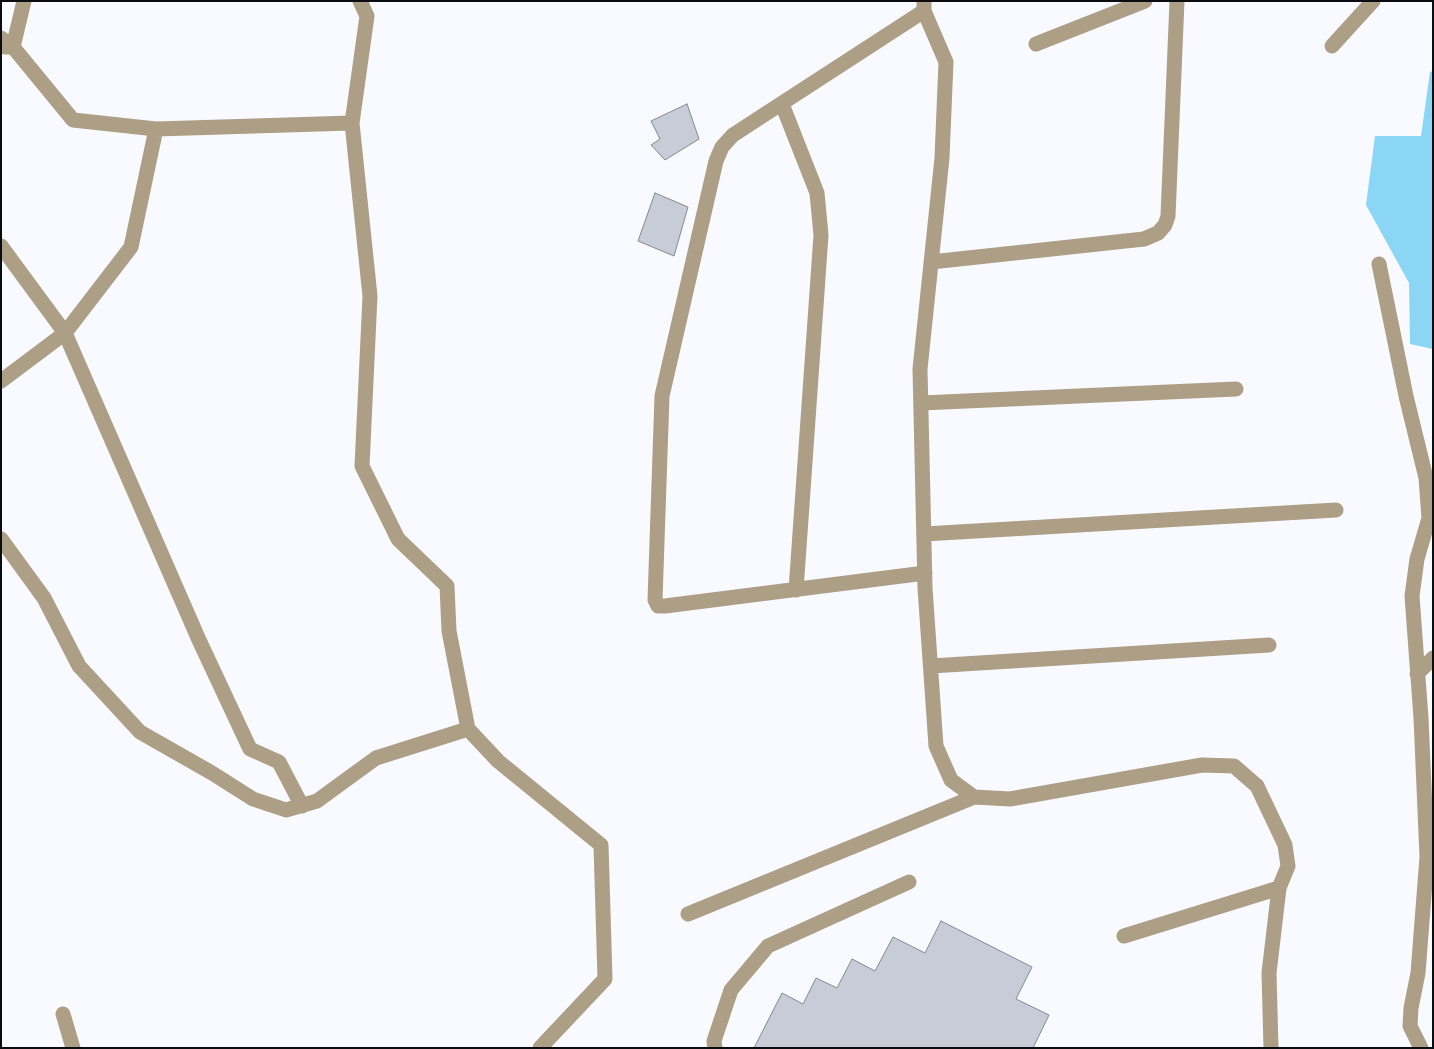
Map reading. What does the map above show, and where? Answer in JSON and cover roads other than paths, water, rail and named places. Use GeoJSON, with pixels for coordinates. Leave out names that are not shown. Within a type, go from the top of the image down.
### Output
{"type":"FeatureCollection","features":[{"type":"Feature","properties":{"kind":"street"},"geometry":{"type":"LineString","coordinates":[[24,1],[5,44],[73,120],[156,129],[352,123]]}},
{"type":"Feature","properties":{"kind":"street"},"geometry":{"type":"LineString","coordinates":[[360,1],[367,16],[352,123],[370,296],[362,466],[398,539],[447,586],[449,631],[468,729],[498,761],[601,845],[605,979],[540,1048]]}},
{"type":"Feature","properties":{"kind":"street"},"geometry":{"type":"LineString","coordinates":[[1036,44],[1145,1]]}},
{"type":"Feature","properties":{"kind":"street"},"geometry":{"type":"LineString","coordinates":[[931,262],[1144,239],[1158,233],[1165,225],[1168,216],[1177,1]]}},
{"type":"Feature","properties":{"kind":"street"},"geometry":{"type":"LineString","coordinates":[[1332,46],[1373,1]]}},
{"type":"Feature","properties":{"kind":"street"},"geometry":{"type":"LineString","coordinates":[[925,573],[665,606],[658,606],[654,600],[662,396],[716,161],[722,146],[733,135],[782,104],[924,6],[946,62],[942,158],[920,369],[925,573],[936,746],[950,780],[974,797]]}},
{"type":"Feature","properties":{"kind":"street"},"geometry":{"type":"LineString","coordinates":[[782,104],[817,194],[820,235],[796,590]]}},
{"type":"Feature","properties":{"kind":"street"},"geometry":{"type":"LineString","coordinates":[[1,381],[65,333],[131,247],[156,129]]}},
{"type":"Feature","properties":{"kind":"street"},"geometry":{"type":"LineString","coordinates":[[1,246],[65,333],[199,640],[250,749],[279,762],[302,806]]}},
{"type":"Feature","properties":{"kind":"street"},"geometry":{"type":"LineString","coordinates":[[1379,264],[1406,396],[1426,478],[1430,518],[1417,559],[1412,596],[1421,718],[1428,857],[1418,973],[1411,1008],[1410,1026],[1421,1048]]}},
{"type":"Feature","properties":{"kind":"street"},"geometry":{"type":"LineString","coordinates":[[921,403],[1236,389]]}},
{"type":"Feature","properties":{"kind":"street"},"geometry":{"type":"LineString","coordinates":[[924,534],[1336,510]]}},
{"type":"Feature","properties":{"kind":"street"},"geometry":{"type":"LineString","coordinates":[[1,539],[44,598],[79,666],[140,732],[253,799],[286,810],[302,806],[317,801],[376,758],[468,729]]}},
{"type":"Feature","properties":{"kind":"street"},"geometry":{"type":"LineString","coordinates":[[931,666],[1269,645]]}},
{"type":"Feature","properties":{"kind":"street"},"geometry":{"type":"LineString","coordinates":[[1417,674],[1433,658]]}},
{"type":"Feature","properties":{"kind":"street"},"geometry":{"type":"LineString","coordinates":[[688,914],[974,797],[1010,799],[1202,765],[1234,766],[1258,786],[1284,845],[1288,866],[1279,888],[1269,974],[1271,1048]]}},
{"type":"Feature","properties":{"kind":"street"},"geometry":{"type":"LineString","coordinates":[[715,1048],[714,1041],[731,990],[768,946],[909,882]]}},
{"type":"Feature","properties":{"kind":"street"},"geometry":{"type":"LineString","coordinates":[[1124,936],[1279,888]]}},
{"type":"Feature","properties":{"kind":"street"},"geometry":{"type":"LineString","coordinates":[[63,1014],[73,1048]]}},
{"type":"Feature","properties":{"kind":"water"},"geometry":{"type":"Polygon","coordinates":[[[1433,71],[1433,349],[1410,344],[1409,283],[1366,205],[1375,136],[1421,136],[1430,72],[1433,71]]]}}]}
